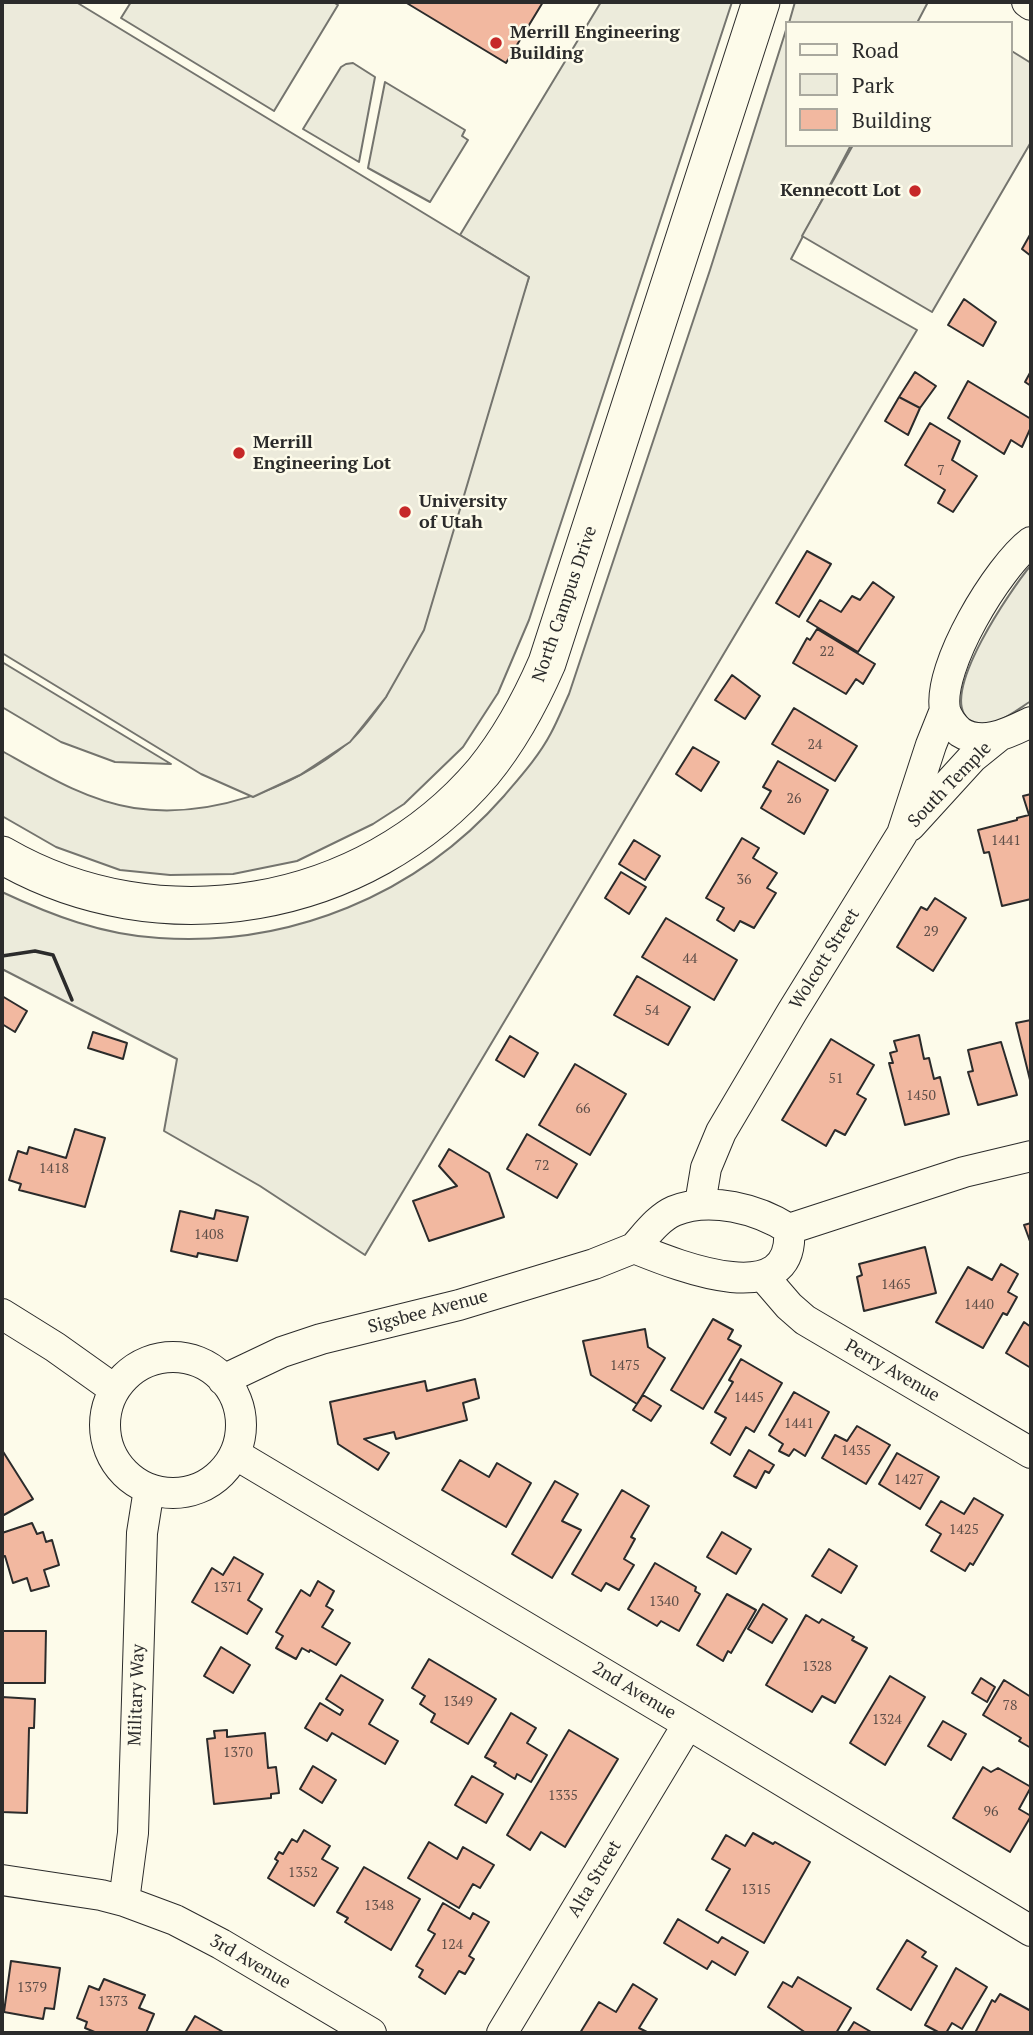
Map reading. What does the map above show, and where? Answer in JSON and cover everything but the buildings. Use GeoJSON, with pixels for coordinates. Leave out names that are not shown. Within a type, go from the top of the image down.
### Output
{"type":"FeatureCollection","features":[{"type":"Feature","properties":{"kind":"main road","name":"North Campus Drive"},"geometry":{"type":"LineString","coordinates":[[2,855],[56,881],[102,896],[180,906],[235,905],[280,897],[325,883],[368,864],[435,820],[483,772],[519,721],[547,663],[761,2]]}},
{"type":"Feature","properties":{"kind":"street"},"geometry":{"type":"LineString","coordinates":[[1027,2],[1031,5]]}},
{"type":"Feature","properties":{"kind":"street","name":"Wolcott Street"},"geometry":{"type":"LineString","coordinates":[[700,1204],[706,1168],[721,1132],[902,834],[945,710],[951,666],[974,617],[1005,569],[1031,541]]}},
{"type":"Feature","properties":{"kind":"street"},"geometry":{"type":"LineString","coordinates":[[945,710],[957,730],[968,736],[999,736],[1031,722]]}},
{"type":"Feature","properties":{"kind":"street","name":"South Temple"},"geometry":{"type":"LineString","coordinates":[[902,834],[973,757],[999,736]]}},
{"type":"Feature","properties":{"kind":"street"},"geometry":{"type":"LineString","coordinates":[[634,1248],[671,1262],[728,1276],[752,1279],[764,1277],[773,1271],[786,1254],[790,1242],[789,1229],[964,1172],[1031,1156]]}},
{"type":"Feature","properties":{"kind":"street","name":"Sigsbee Avenue"},"geometry":{"type":"LineString","coordinates":[[223,1380],[282,1352],[321,1339],[471,1301],[594,1264],[634,1248],[659,1221],[673,1212],[700,1204],[750,1211],[766,1216],[789,1229]]}},
{"type":"Feature","properties":{"kind":"street","name":"Perry Avenue"},"geometry":{"type":"LineString","coordinates":[[764,1277],[789,1306],[806,1320],[1031,1453]]}},
{"type":"Feature","properties":{"kind":"street"},"geometry":{"type":"LineString","coordinates":[[2,1314],[114,1389]]}},
{"type":"Feature","properties":{"kind":"street"},"geometry":{"type":"LineString","coordinates":[[166,1357],[188,1358],[207,1366],[223,1380],[235,1396],[240,1415],[240,1435],[235,1454],[214,1480],[194,1490],[171,1494],[149,1489],[128,1477],[113,1458],[105,1435],[105,1411],[114,1389],[128,1372],[146,1362],[166,1357]]}},
{"type":"Feature","properties":{"kind":"street","name":"2nd Avenue"},"geometry":{"type":"LineString","coordinates":[[235,1454],[1031,1930]]}},
{"type":"Feature","properties":{"kind":"street","name":"Military Way"},"geometry":{"type":"LineString","coordinates":[[124,1901],[134,1833],[142,1532],[149,1489]]}},
{"type":"Feature","properties":{"kind":"street","name":"Alta Street"},"geometry":{"type":"LineString","coordinates":[[502,2033],[688,1724]]}},
{"type":"Feature","properties":{"kind":"street","name":"3rd Avenue"},"geometry":{"type":"LineString","coordinates":[[2,1880],[124,1901],[175,1920],[221,1944],[371,2033]]}},
{"type":"Feature","properties":{"kind":"green space"},"geometry":{"type":"Polygon","coordinates":[[[131,2],[333,2],[338,5],[274,111],[121,18],[131,2]]]}},
{"type":"Feature","properties":{"kind":"green space"},"geometry":{"type":"Polygon","coordinates":[[[601,2],[732,2],[529,620],[498,693],[463,747],[404,804],[373,824],[297,861],[233,874],[170,875],[120,870],[56,847],[2,816],[2,751],[66,786],[99,799],[134,808],[191,809],[248,797],[302,774],[349,742],[373,715],[386,697],[529,277],[460,235],[601,2]]]}},
{"type":"Feature","properties":{"kind":"green space"},"geometry":{"type":"Polygon","coordinates":[[[795,2],[928,2],[918,21],[790,21],[795,2]]]}},
{"type":"Feature","properties":{"kind":"green space"},"geometry":{"type":"Polygon","coordinates":[[[785,33],[785,147],[850,147],[791,259],[917,330],[365,1255],[260,1186],[164,1131],[177,1059],[2,969],[2,892],[58,916],[118,933],[159,938],[208,939],[256,934],[303,923],[348,908],[391,887],[432,861],[470,831],[504,796],[541,750],[569,694],[710,270],[785,33]]]}},
{"type":"Feature","properties":{"kind":"green space"},"geometry":{"type":"Polygon","coordinates":[[[353,63],[375,77],[359,162],[303,129],[341,67],[353,63]]]}},
{"type":"Feature","properties":{"kind":"green space"},"geometry":{"type":"Polygon","coordinates":[[[385,82],[465,130],[462,136],[468,140],[430,202],[368,168],[385,82]]]}},
{"type":"Feature","properties":{"kind":"green space"},"geometry":{"type":"Polygon","coordinates":[[[1031,565],[1031,701],[1000,720],[983,725],[975,724],[968,719],[962,706],[963,687],[970,665],[995,617],[1031,565]]]}},
{"type":"Feature","properties":{"kind":"green space"},"geometry":{"type":"Polygon","coordinates":[[[2,662],[171,764],[115,762],[61,742],[2,707],[2,662]]]}},
{"type":"Feature","properties":{"kind":"shaded area","name":"Merrill Engineering Lot"},"geometry":{"type":"Polygon","coordinates":[[[2,2],[76,2],[529,277],[424,630],[386,697],[350,742],[300,775],[253,797],[201,774],[2,653],[2,2]]]}},
{"type":"Feature","properties":{"kind":"shaded area","name":"Kennecott Lot"},"geometry":{"type":"Polygon","coordinates":[[[1012,51],[1031,63],[1031,142],[932,312],[802,236],[852,147],[1012,147],[1012,51]]]}},
{"type":"Feature","properties":{"kind":"wall"},"geometry":{"type":"LineString","coordinates":[[2,956],[35,951],[53,955],[72,1000]]}},
{"type":"Feature","properties":{"kind":"place","name":"Merrill Engineering Building"},"geometry":{"type":"Point","coordinates":[496,43]}},
{"type":"Feature","properties":{"kind":"place","name":"Kennecott Lot"},"geometry":{"type":"Point","coordinates":[915,191]}},
{"type":"Feature","properties":{"kind":"place","name":"Merrill Engineering Lot"},"geometry":{"type":"Point","coordinates":[239,453]}},
{"type":"Feature","properties":{"kind":"place","name":"University of Utah"},"geometry":{"type":"Point","coordinates":[405,512]}}]}
